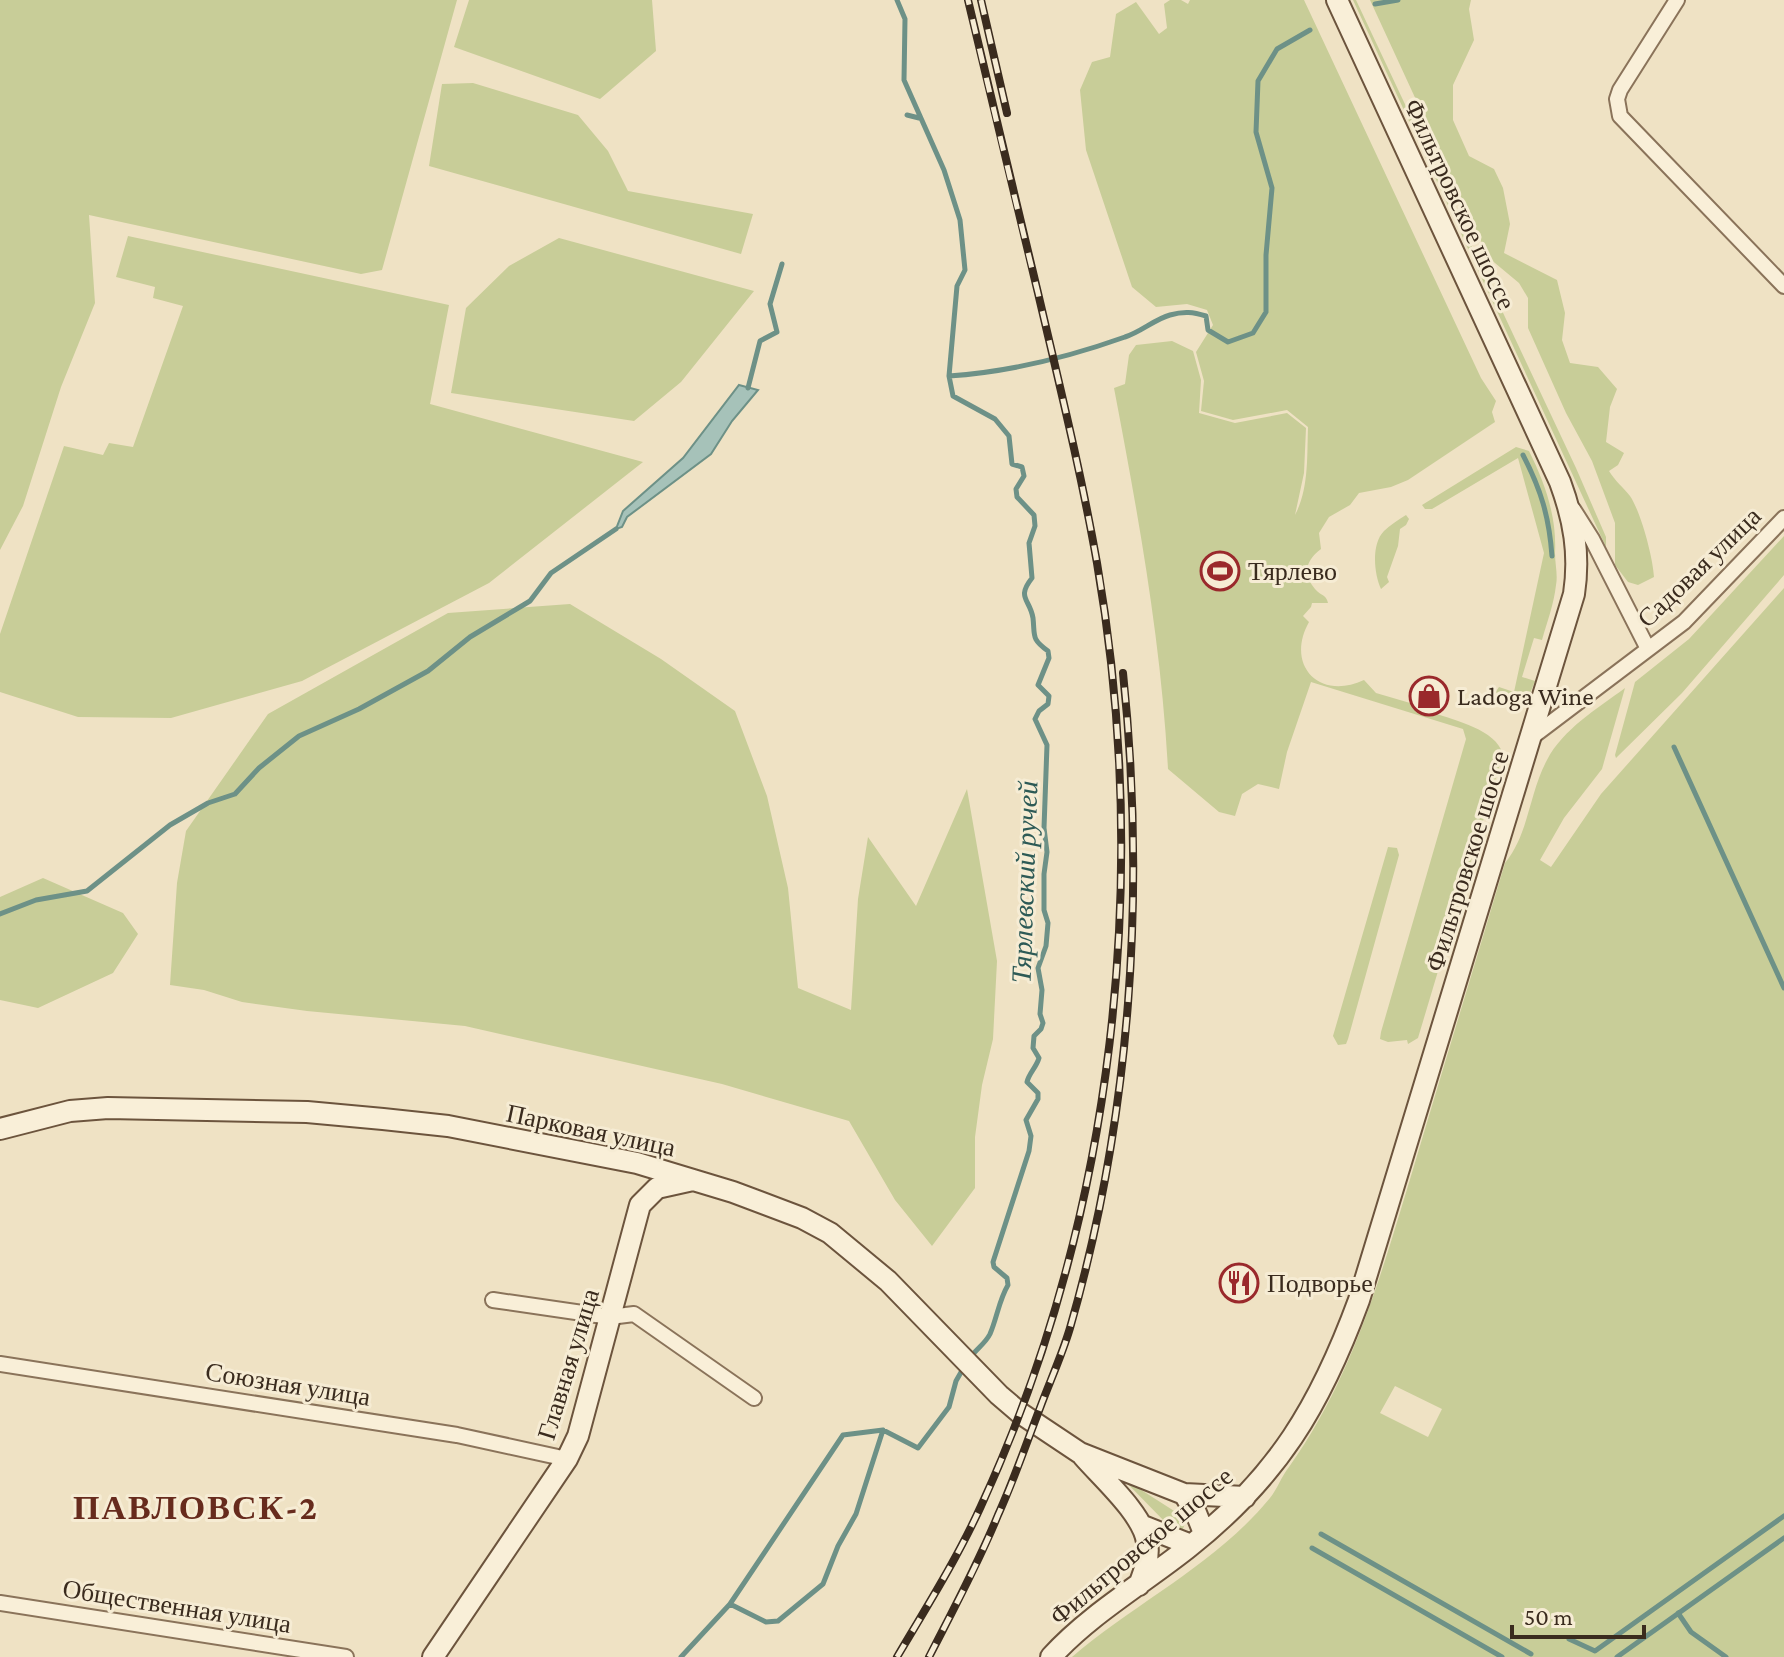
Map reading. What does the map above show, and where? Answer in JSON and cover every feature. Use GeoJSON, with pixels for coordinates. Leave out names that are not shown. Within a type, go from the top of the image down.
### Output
{"type":"FeatureCollection","features":[{"type":"Feature","properties":{"kind":"main road","name":"Фильтровское шоссе"},"geometry":{"type":"LineString","coordinates":[[1051,1657],[1092,1621],[1198,1539],[1245,1497],[1271,1468],[1306,1419],[1336,1359],[1348,1329],[1574,594],[1576,537],[1567,500],[1337,0]]}},
{"type":"Feature","properties":{"kind":"main road","name":"Парковая улица"},"geometry":{"type":"LineString","coordinates":[[0,1129],[70,1111],[108,1108],[307,1112],[448,1126],[637,1163],[767,1204],[830,1233],[888,1281],[1020,1413],[1080,1453],[1184,1494],[1245,1497]]}},
{"type":"Feature","properties":{"kind":"main road","name":"Главная улица"},"geometry":{"type":"LineString","coordinates":[[433,1657],[567,1459],[578,1436],[640,1205],[641,1180],[637,1163]]}},
{"type":"Feature","properties":{"kind":"main road"},"geometry":{"type":"LineString","coordinates":[[640,1205],[657,1188],[693,1180]]}},
{"type":"Feature","properties":{"kind":"main road","name":"Парковая улица"},"geometry":{"type":"LineString","coordinates":[[1080,1453],[1143,1526]]}},
{"type":"Feature","properties":{"kind":"main road"},"geometry":{"type":"LineString","coordinates":[[1139,1585],[1148,1545],[1143,1526],[1198,1539],[1196,1513],[1184,1494]]}},
{"type":"Feature","properties":{"kind":"street"},"geometry":{"type":"LineString","coordinates":[[1677,0],[1620,90],[1617,107],[1625,123],[1784,286]]}},
{"type":"Feature","properties":{"kind":"street"},"geometry":{"type":"LineString","coordinates":[[1567,500],[1592,539],[1648,649]]}},
{"type":"Feature","properties":{"kind":"street","name":"Садовая улица"},"geometry":{"type":"LineString","coordinates":[[1532,737],[1684,622],[1784,518]]}},
{"type":"Feature","properties":{"kind":"street"},"geometry":{"type":"LineString","coordinates":[[493,1300],[610,1317],[634,1314],[754,1398]]}},
{"type":"Feature","properties":{"kind":"street","name":"Союзная улица"},"geometry":{"type":"LineString","coordinates":[[0,1364],[457,1435],[567,1459]]}},
{"type":"Feature","properties":{"kind":"street","name":"Общественная улица"},"geometry":{"type":"LineString","coordinates":[[0,1603],[346,1657]]}},
{"type":"Feature","properties":{"kind":"green space"},"geometry":{"type":"Polygon","coordinates":[[[0,0],[457,0],[382,270],[361,274],[89,215],[95,303],[61,387],[23,506],[0,550],[0,0]]]}},
{"type":"Feature","properties":{"kind":"green space"},"geometry":{"type":"Polygon","coordinates":[[[469,0],[652,0],[656,51],[600,99],[454,47],[469,0]]]}},
{"type":"Feature","properties":{"kind":"green space"},"geometry":{"type":"Polygon","coordinates":[[[1170,0],[1188,4],[1190,0],[1304,0],[1481,378],[1496,401],[1492,412],[1495,422],[1408,480],[1391,487],[1359,493],[1350,505],[1329,517],[1319,533],[1321,549],[1309,563],[1307,573],[1311,583],[1328,603],[1312,603],[1303,616],[1309,622],[1301,652],[1304,665],[1311,675],[1333,686],[1364,680],[1376,693],[1434,710],[1434,713],[1483,732],[1499,745],[1503,754],[1418,1038],[1408,1044],[1407,1040],[1388,1042],[1380,1039],[1381,1032],[1466,739],[1463,729],[1311,682],[1287,752],[1279,789],[1258,784],[1242,794],[1235,816],[1219,812],[1168,769],[1154,625],[1114,388],[1125,384],[1129,355],[1136,345],[1172,341],[1193,351],[1201,380],[1199,413],[1235,423],[1287,413],[1306,428],[1304,473],[1295,515],[1305,483],[1308,427],[1287,410],[1233,420],[1201,411],[1204,381],[1196,352],[1213,325],[1207,310],[1187,304],[1156,307],[1132,287],[1086,150],[1080,90],[1092,62],[1110,57],[1116,14],[1136,2],[1159,34],[1167,28],[1164,4],[1170,0]]]}},
{"type":"Feature","properties":{"kind":"green space"},"geometry":{"type":"Polygon","coordinates":[[[1353,0],[1356,0],[1576,468],[1606,537],[1606,547],[1353,0]]]}},
{"type":"Feature","properties":{"kind":"green space"},"geometry":{"type":"Polygon","coordinates":[[[1370,0],[1471,0],[1469,9],[1474,40],[1453,85],[1453,120],[1469,156],[1494,169],[1503,188],[1510,224],[1504,253],[1557,280],[1565,313],[1562,340],[1570,363],[1598,367],[1617,389],[1610,407],[1606,442],[1624,453],[1618,465],[1609,471],[1634,503],[1646,535],[1654,577],[1638,585],[1628,582],[1615,565],[1615,523],[1592,461],[1566,413],[1528,328],[1528,298],[1519,283],[1489,258],[1370,0]]]}},
{"type":"Feature","properties":{"kind":"green space"},"geometry":{"type":"Polygon","coordinates":[[[473,83],[578,115],[608,151],[628,191],[753,214],[741,254],[429,166],[442,84],[473,83]]]}},
{"type":"Feature","properties":{"kind":"green space"},"geometry":{"type":"Polygon","coordinates":[[[128,236],[449,305],[430,404],[643,462],[489,583],[302,681],[171,718],[78,717],[0,692],[0,634],[64,446],[103,455],[109,443],[133,447],[183,306],[153,298],[155,287],[116,277],[128,236]]]}},
{"type":"Feature","properties":{"kind":"green space"},"geometry":{"type":"Polygon","coordinates":[[[559,238],[754,291],[681,382],[634,421],[451,393],[466,308],[509,266],[559,238]]]}},
{"type":"Feature","properties":{"kind":"green space"},"geometry":{"type":"Polygon","coordinates":[[[1516,447],[1529,451],[1549,500],[1557,577],[1542,640],[1534,638],[1522,677],[1535,681],[1527,701],[1520,704],[1495,693],[1499,687],[1514,692],[1544,553],[1518,458],[1432,509],[1425,509],[1422,505],[1516,447]]]}},
{"type":"Feature","properties":{"kind":"green space"},"geometry":{"type":"Polygon","coordinates":[[[1406,515],[1409,519],[1400,529],[1398,546],[1387,577],[1389,582],[1381,589],[1375,567],[1377,543],[1384,531],[1406,515]]]}},
{"type":"Feature","properties":{"kind":"green space"},"geometry":{"type":"Polygon","coordinates":[[[1784,536],[1784,575],[1682,693],[1616,758],[1635,682],[1689,639],[1784,536]]]}},
{"type":"Feature","properties":{"kind":"green space"},"geometry":{"type":"Polygon","coordinates":[[[1784,588],[1784,1657],[1072,1657],[1200,1563],[1248,1522],[1273,1494],[1312,1432],[1349,1359],[1378,1283],[1505,863],[1519,839],[1541,773],[1554,749],[1571,729],[1625,688],[1602,769],[1564,818],[1540,860],[1551,867],[1601,794],[1784,588]],[[1395,1386],[1380,1413],[1428,1437],[1442,1409],[1395,1386]]]}},
{"type":"Feature","properties":{"kind":"green space"},"geometry":{"type":"Polygon","coordinates":[[[570,604],[661,659],[735,711],[767,796],[788,888],[798,988],[851,1010],[858,899],[868,837],[916,906],[967,789],[997,961],[993,1039],[982,1085],[975,1137],[975,1188],[932,1246],[895,1200],[849,1121],[722,1084],[465,1026],[242,1002],[204,990],[170,985],[177,883],[186,831],[268,714],[448,613],[570,604]]]}},
{"type":"Feature","properties":{"kind":"green space"},"geometry":{"type":"Polygon","coordinates":[[[1388,847],[1397,848],[1399,855],[1348,1039],[1346,1044],[1338,1045],[1333,1036],[1388,847]]]}},
{"type":"Feature","properties":{"kind":"green space"},"geometry":{"type":"Polygon","coordinates":[[[43,878],[123,913],[138,934],[113,973],[38,1008],[0,1000],[0,897],[43,878]]]}},
{"type":"Feature","properties":{"kind":"green space"},"geometry":{"type":"Polygon","coordinates":[[[1121,1477],[1182,1516],[1186,1520],[1183,1529],[1174,1529],[1167,1524],[1121,1477]]]}},
{"type":"Feature","properties":{"kind":"water"},"geometry":{"type":"Polygon","coordinates":[[[739,385],[758,390],[732,421],[711,454],[627,517],[622,527],[616,529],[623,511],[683,458],[739,385]]]}},
{"type":"Feature","properties":{"kind":"waterway","name":"Тярлевский ручей"},"geometry":{"type":"LineString","coordinates":[[897,0],[905,19],[904,80],[944,170],[960,220],[965,270],[957,286],[949,376],[953,396],[995,419],[1009,436],[1012,464],[1022,467],[1024,476],[1016,489],[1017,497],[1034,515],[1035,526],[1029,543],[1032,578],[1024,594],[1033,618],[1035,637],[1048,651],[1049,658],[1038,685],[1049,696],[1048,704],[1035,719],[1047,745],[1044,910],[1048,923],[1046,946],[1038,968],[1043,1023],[1034,1036],[1033,1048],[1039,1058],[1027,1082],[1038,1093],[1038,1099],[1026,1120],[1031,1136],[1029,1151],[993,1262],[994,1267],[1007,1278],[1008,1285],[990,1334],[970,1358]]}},
{"type":"Feature","properties":{"kind":"waterway","name":"Тярлевский ручей"},"geometry":{"type":"LineString","coordinates":[[1375,4],[1398,0]]}},
{"type":"Feature","properties":{"kind":"waterway","name":"Тярлевский ручей"},"geometry":{"type":"LineString","coordinates":[[949,376],[994,371],[1060,357],[1125,337],[1164,317],[1180,313],[1206,316],[1208,330],[1228,342],[1253,333],[1266,312],[1266,255],[1272,188],[1256,132],[1258,81],[1277,49],[1310,30]]}},
{"type":"Feature","properties":{"kind":"waterway"},"geometry":{"type":"LineString","coordinates":[[907,115],[919,118]]}},
{"type":"Feature","properties":{"kind":"waterway"},"geometry":{"type":"LineString","coordinates":[[748,388],[760,341],[777,332],[770,304],[782,264]]}},
{"type":"Feature","properties":{"kind":"waterway"},"geometry":{"type":"LineString","coordinates":[[1523,455],[1543,504],[1552,556]]}},
{"type":"Feature","properties":{"kind":"waterway"},"geometry":{"type":"LineString","coordinates":[[0,914],[36,900],[87,891],[170,825],[208,803],[235,794],[259,768],[299,736],[359,709],[428,671],[470,637],[530,601],[551,573],[616,529]]}},
{"type":"Feature","properties":{"kind":"waterway"},"geometry":{"type":"LineString","coordinates":[[1674,747],[1784,988]]}},
{"type":"Feature","properties":{"kind":"waterway","name":"Тярлевский ручей"},"geometry":{"type":"LineString","coordinates":[[681,1657],[730,1604],[766,1622],[778,1621],[823,1584],[838,1546],[856,1514],[883,1430],[918,1448],[949,1407],[956,1381],[964,1367]]}},
{"type":"Feature","properties":{"kind":"waterway"},"geometry":{"type":"LineString","coordinates":[[730,1604],[843,1435],[883,1430]]}},
{"type":"Feature","properties":{"kind":"waterway"},"geometry":{"type":"LineString","coordinates":[[1569,1639],[1595,1651],[1784,1516]]}},
{"type":"Feature","properties":{"kind":"waterway"},"geometry":{"type":"LineString","coordinates":[[1321,1534],[1531,1654]]}},
{"type":"Feature","properties":{"kind":"waterway"},"geometry":{"type":"LineString","coordinates":[[1617,1657],[1784,1538]]}},
{"type":"Feature","properties":{"kind":"waterway"},"geometry":{"type":"LineString","coordinates":[[1312,1548],[1502,1657]]}},
{"type":"Feature","properties":{"kind":"waterway"},"geometry":{"type":"LineString","coordinates":[[1678,1613],[1691,1632],[1726,1657]]}},
{"type":"Feature","properties":{"kind":"railway"},"geometry":{"type":"LineString","coordinates":[[897,1657],[952,1564],[981,1506],[1027,1395],[1063,1280],[1091,1163],[1110,1044],[1119,923],[1120,802],[1113,682],[1097,563],[1062,394],[968,0]]}},
{"type":"Feature","properties":{"kind":"railway"},"geometry":{"type":"LineString","coordinates":[[981,0],[1007,113]]}},
{"type":"Feature","properties":{"kind":"railway"},"geometry":{"type":"LineString","coordinates":[[929,1657],[990,1533],[1063,1348],[1091,1248],[1107,1167],[1120,1085],[1132,921],[1130,755],[1123,673]]}},
{"type":"Feature","properties":{"kind":"place","name":"Тярлево"},"geometry":{"type":"Point","coordinates":[1220,571]}},
{"type":"Feature","properties":{"kind":"place","name":"Ladoga Wine"},"geometry":{"type":"Point","coordinates":[1429,696]}},
{"type":"Feature","properties":{"kind":"place","name":"Подворье"},"geometry":{"type":"Point","coordinates":[1239,1283]}},
{"type":"Feature","properties":{"kind":"district","name":"ПАВЛОВСК-2"},"geometry":{"type":"Point","coordinates":[196,1507]}}]}
